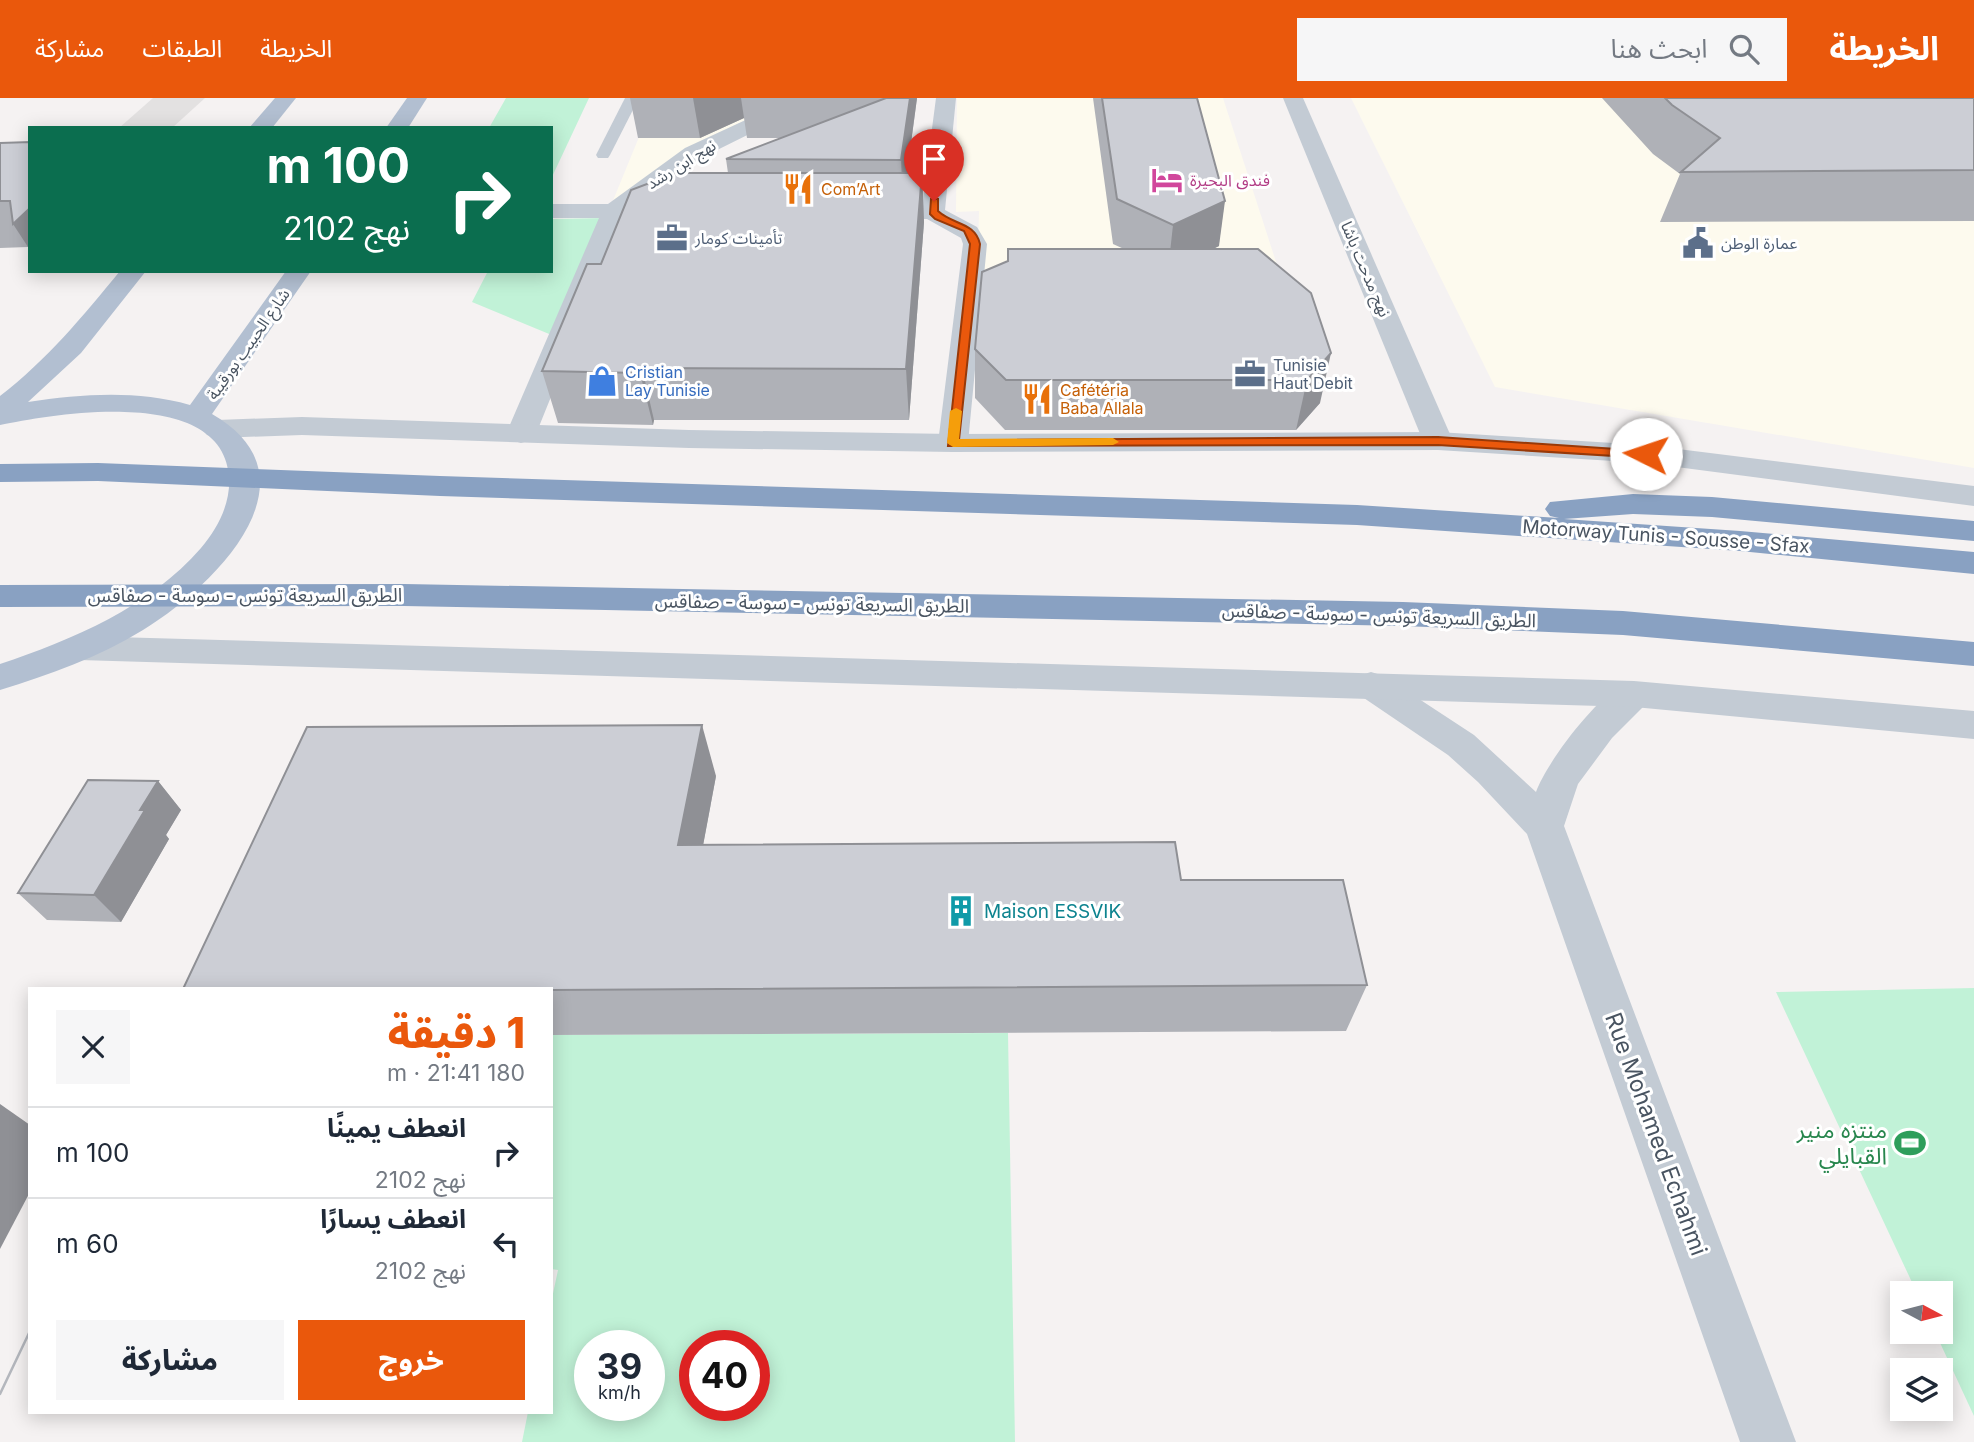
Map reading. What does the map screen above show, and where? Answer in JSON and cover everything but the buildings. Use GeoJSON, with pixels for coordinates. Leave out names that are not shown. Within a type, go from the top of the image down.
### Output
{"type":"FeatureCollection","features":[{"type":"Feature","properties":{"kind":"highway","name":"Motorway Tunis - Sousse - Sfax"},"geometry":{"type":"LineString","coordinates":[[0,473],[98,472],[454,487],[1357,516],[1740,541],[1974,563]]}},
{"type":"Feature","properties":{"kind":"highway"},"geometry":{"type":"LineString","coordinates":[[1489,523],[1566,508],[1633,503],[1712,507],[1974,531]]}},
{"type":"Feature","properties":{"kind":"highway","name":"الطريق السريعة تونس - سوسة - صفاقس"},"geometry":{"type":"LineString","coordinates":[[0,596],[418,595],[1389,614],[1623,623],[1974,654]]}},
{"type":"Feature","properties":{"kind":"main road"},"geometry":{"type":"LineString","coordinates":[[262,126],[286,98]]}},
{"type":"Feature","properties":{"kind":"main road"},"geometry":{"type":"LineString","coordinates":[[398,126],[416,98]]}},
{"type":"Feature","properties":{"kind":"main road"},"geometry":{"type":"LineString","coordinates":[[0,410],[37,381],[71,347],[132,273]]}},
{"type":"Feature","properties":{"kind":"main road","name":"شارع الحبيب بورقيبة"},"geometry":{"type":"LineString","coordinates":[[207,423],[298,273]]}},
{"type":"Feature","properties":{"kind":"main road"},"geometry":{"type":"LineString","coordinates":[[0,416],[74,404],[114,402],[163,407],[207,423],[237,452],[246,481],[242,503],[232,527],[215,552],[190,578],[159,603],[121,627],[79,648],[16,672],[0,698]]}},
{"type":"Feature","properties":{"kind":"street","name":"نهج ابن رشد"},"geometry":{"type":"LineString","coordinates":[[614,211],[693,152],[783,110],[822,98]]}},
{"type":"Feature","properties":{"kind":"street"},"geometry":{"type":"LineString","coordinates":[[933,212],[946,98]]}},
{"type":"Feature","properties":{"kind":"street","name":"نهج مدحت باشا"},"geometry":{"type":"LineString","coordinates":[[1293,98],[1438,441]]}},
{"type":"Feature","properties":{"kind":"street"},"geometry":{"type":"LineString","coordinates":[[553,211],[655,211]]}},
{"type":"Feature","properties":{"kind":"street"},"geometry":{"type":"LineString","coordinates":[[521,434],[614,211]]}},
{"type":"Feature","properties":{"kind":"street"},"geometry":{"type":"LineString","coordinates":[[850,212],[933,212],[967,229],[973,236],[975,244],[953,443]]}},
{"type":"Feature","properties":{"kind":"street"},"geometry":{"type":"LineString","coordinates":[[207,423],[521,434],[953,443],[1438,441],[1646,454],[1974,496]]}},
{"type":"Feature","properties":{"kind":"street"},"geometry":{"type":"LineString","coordinates":[[79,648],[163,653],[1634,694],[1974,725]]}},
{"type":"Feature","properties":{"kind":"street"},"geometry":{"type":"LineString","coordinates":[[1371,685],[1461,745],[1492,772],[1544,826],[1560,779],[1599,728],[1634,694]]}},
{"type":"Feature","properties":{"kind":"street","name":"Rue Mohamed Echahmi"},"geometry":{"type":"LineString","coordinates":[[1544,826],[1768,1442]]}},
{"type":"Feature","properties":{"kind":"lane"},"geometry":{"type":"LineString","coordinates":[[603,155],[632,98]]}},
{"type":"Feature","properties":{"kind":"shaded area"},"geometry":{"type":"Polygon","coordinates":[[[153,98],[205,98],[174,126],[121,126],[153,98]]]}},
{"type":"Feature","properties":{"kind":"shaded area"},"geometry":{"type":"Polygon","coordinates":[[[655,98],[777,104],[684,151],[612,203],[655,98]]]}},
{"type":"Feature","properties":{"kind":"shaded area"},"geometry":{"type":"Polygon","coordinates":[[[957,98],[1223,98],[1287,296],[977,297],[979,211],[956,212],[957,98]]]}},
{"type":"Feature","properties":{"kind":"shaded area","name":"عمارة الوطن"},"geometry":{"type":"Polygon","coordinates":[[[1351,98],[1974,98],[1974,468],[1495,387],[1351,98]]]}},
{"type":"Feature","properties":{"kind":"green space"},"geometry":{"type":"Polygon","coordinates":[[[506,98],[589,98],[553,175],[553,126],[490,126],[506,98]]]}},
{"type":"Feature","properties":{"kind":"green space"},"geometry":{"type":"Polygon","coordinates":[[[606,218],[554,336],[472,302],[487,273],[553,273],[553,219],[606,218]]]}},
{"type":"Feature","properties":{"kind":"green space","name":"منتزه منير القبايلي"},"geometry":{"type":"Polygon","coordinates":[[[1974,988],[1974,1416],[1953,1371],[1953,1358],[1947,1358],[1941,1344],[1953,1344],[1953,1281],[1911,1281],[1776,992],[1974,988]]]}},
{"type":"Feature","properties":{"kind":"green space"},"geometry":{"type":"Polygon","coordinates":[[[1008,1033],[1015,1442],[522,1442],[528,1414],[553,1414],[553,1294],[558,1270],[553,1269],[553,1035],[1008,1033]]]}},
{"type":"Feature","properties":{"kind":"tram line"},"geometry":{"type":"LineString","coordinates":[[0,1394],[28,1335]]}},
{"type":"Feature","properties":{"kind":"slow traffic"},"geometry":{"type":"LineString","coordinates":[[956,411],[953,443],[1113,442]]}},
{"type":"Feature","properties":{"kind":"place","name":"فندق البحيرة"},"geometry":{"type":"Point","coordinates":[1167,180]}},
{"type":"Feature","properties":{"kind":"place","name":"Com’Art"},"geometry":{"type":"Point","coordinates":[798,189]}},
{"type":"Feature","properties":{"kind":"place","name":"تأمينات كومار"},"geometry":{"type":"Point","coordinates":[672,238]}},
{"type":"Feature","properties":{"kind":"place","name":"عمارة الوطن"},"geometry":{"type":"Point","coordinates":[1698,243]}},
{"type":"Feature","properties":{"kind":"place","name":"Tunisie Haut Debit"},"geometry":{"type":"Point","coordinates":[1250,374]}},
{"type":"Feature","properties":{"kind":"place","name":"Cristian Lay Tunisie"},"geometry":{"type":"Point","coordinates":[602,381]}},
{"type":"Feature","properties":{"kind":"place","name":"Cafétéria Baba Allala"},"geometry":{"type":"Point","coordinates":[1037,399]}},
{"type":"Feature","properties":{"kind":"place","name":"Maison ESSVIK"},"geometry":{"type":"Point","coordinates":[961,911]}},
{"type":"Feature","properties":{"kind":"place","name":"منتزه منير القبايلي"},"geometry":{"type":"Point","coordinates":[1910,1143]}},
{"type":"Feature","properties":{"kind":"route"},"geometry":{"type":"LineString","coordinates":[[934,201],[933,212],[967,229],[975,244],[953,443],[1438,441],[1646,454]]}}]}
